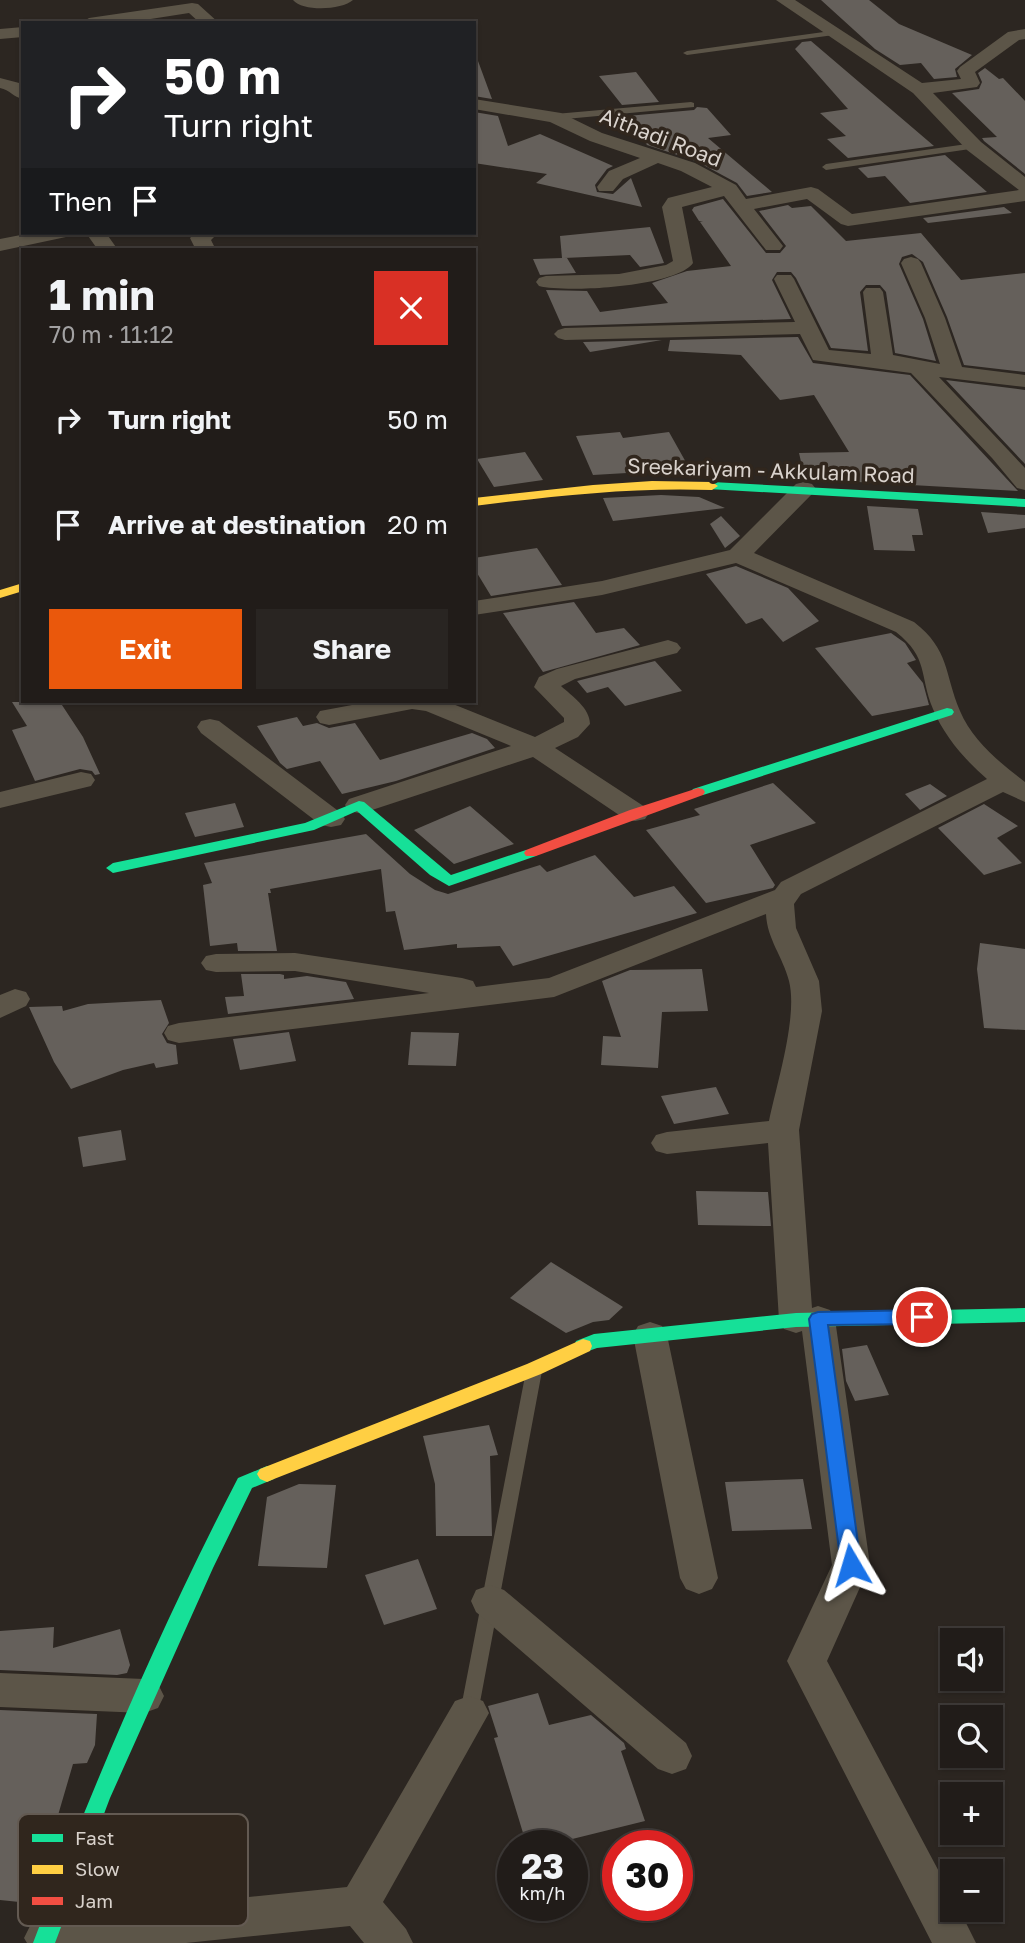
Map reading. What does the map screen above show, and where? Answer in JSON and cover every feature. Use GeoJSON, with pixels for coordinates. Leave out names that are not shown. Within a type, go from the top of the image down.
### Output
{"type":"FeatureCollection","features":[{"type":"Feature","properties":{"kind":"street"},"geometry":{"type":"LineString","coordinates":[[301,7],[345,0]]}},
{"type":"Feature","properties":{"kind":"street"},"geometry":{"type":"LineString","coordinates":[[783,0],[919,89],[974,146],[1025,186]]}},
{"type":"Feature","properties":{"kind":"street"},"geometry":{"type":"LineString","coordinates":[[99,21],[177,5],[192,8],[208,21]]}},
{"type":"Feature","properties":{"kind":"street"},"geometry":{"type":"LineString","coordinates":[[0,34],[21,32]]}},
{"type":"Feature","properties":{"kind":"street"},"geometry":{"type":"LineString","coordinates":[[919,89],[971,83],[966,71],[1014,36],[1025,34]]}},
{"type":"Feature","properties":{"kind":"street"},"geometry":{"type":"LineString","coordinates":[[0,83],[14,85],[21,92]]}},
{"type":"Feature","properties":{"kind":"street","name":"Aithadi Road"},"geometry":{"type":"LineString","coordinates":[[476,104],[555,117],[596,137],[688,167],[729,189],[773,246]]}},
{"type":"Feature","properties":{"kind":"street"},"geometry":{"type":"LineString","coordinates":[[606,187],[616,175],[657,157]]}},
{"type":"Feature","properties":{"kind":"street"},"geometry":{"type":"LineString","coordinates":[[546,282],[658,276],[677,270],[683,263],[672,207],[675,202],[729,189]]}},
{"type":"Feature","properties":{"kind":"street"},"geometry":{"type":"LineString","coordinates":[[743,205],[811,193],[848,220],[1025,195]]}},
{"type":"Feature","properties":{"kind":"street"},"geometry":{"type":"LineString","coordinates":[[0,245],[49,235]]}},
{"type":"Feature","properties":{"kind":"street"},"geometry":{"type":"LineString","coordinates":[[911,263],[935,318],[954,374]]}},
{"type":"Feature","properties":{"kind":"street"},"geometry":{"type":"LineString","coordinates":[[784,279],[821,355],[837,359],[899,362],[954,374],[1025,380]]}},
{"type":"Feature","properties":{"kind":"street"},"geometry":{"type":"LineString","coordinates":[[873,292],[883,360]]}},
{"type":"Feature","properties":{"kind":"street"},"geometry":{"type":"LineString","coordinates":[[565,334],[807,328]]}},
{"type":"Feature","properties":{"kind":"street"},"geometry":{"type":"LineString","coordinates":[[919,368],[1006,457],[1025,483]]}},
{"type":"Feature","properties":{"kind":"street","name":"Sreekariyam - Akkulam Road"},"geometry":{"type":"LineString","coordinates":[[476,502],[590,487],[660,483],[1025,503]]}},
{"type":"Feature","properties":{"kind":"street"},"geometry":{"type":"LineString","coordinates":[[476,608],[602,588],[738,555],[804,489]]}},
{"type":"Feature","properties":{"kind":"street"},"geometry":{"type":"LineString","coordinates":[[738,555],[905,627],[925,644],[941,685],[947,712],[963,736],[1014,788],[823,871],[791,888],[780,904],[781,928],[804,981],[807,1011],[783,1130],[807,1319],[851,1565],[807,1661],[954,1943]]}},
{"type":"Feature","properties":{"kind":"street"},"geometry":{"type":"LineString","coordinates":[[0,594],[21,588]]}},
{"type":"Feature","properties":{"kind":"street"},"geometry":{"type":"LineString","coordinates":[[113,868],[283,833],[331,820],[359,805],[536,747],[577,724],[577,716],[547,687],[554,677],[668,648]]}},
{"type":"Feature","properties":{"kind":"street"},"geometry":{"type":"LineString","coordinates":[[329,717],[406,703]]}},
{"type":"Feature","properties":{"kind":"street"},"geometry":{"type":"LineString","coordinates":[[421,703],[431,704],[536,747],[635,813]]}},
{"type":"Feature","properties":{"kind":"street"},"geometry":{"type":"LineString","coordinates":[[359,805],[435,872],[449,881],[547,848],[635,813],[947,712]]}},
{"type":"Feature","properties":{"kind":"street"},"geometry":{"type":"LineString","coordinates":[[210,727],[331,820]]}},
{"type":"Feature","properties":{"kind":"street"},"geometry":{"type":"LineString","coordinates":[[0,800],[81,780]]}},
{"type":"Feature","properties":{"kind":"street"},"geometry":{"type":"LineString","coordinates":[[179,1033],[570,983],[785,896]]}},
{"type":"Feature","properties":{"kind":"street"},"geometry":{"type":"LineString","coordinates":[[216,963],[295,962],[499,994]]}},
{"type":"Feature","properties":{"kind":"street"},"geometry":{"type":"LineString","coordinates":[[667,1143],[783,1130]]}},
{"type":"Feature","properties":{"kind":"street"},"geometry":{"type":"LineString","coordinates":[[93,1814],[202,1568],[245,1483],[534,1369],[594,1341],[807,1319],[1025,1315]]}},
{"type":"Feature","properties":{"kind":"street"},"geometry":{"type":"LineString","coordinates":[[650,1335],[699,1578]]}},
{"type":"Feature","properties":{"kind":"street"},"geometry":{"type":"LineString","coordinates":[[490,1601],[672,1756]]}},
{"type":"Feature","properties":{"kind":"street"},"geometry":{"type":"LineString","coordinates":[[0,1690],[144,1696]]}},
{"type":"Feature","properties":{"kind":"street"},"geometry":{"type":"LineString","coordinates":[[359,1905],[470,1713]]}},
{"type":"Feature","properties":{"kind":"street"},"geometry":{"type":"LineString","coordinates":[[248,1917],[359,1905]]}},
{"type":"Feature","properties":{"kind":"street"},"geometry":{"type":"LineString","coordinates":[[359,1905],[391,1943]]}},
{"type":"Feature","properties":{"kind":"street"},"geometry":{"type":"LineString","coordinates":[[45,1940],[171,1926]]}},
{"type":"Feature","properties":{"kind":"lane"},"geometry":{"type":"LineString","coordinates":[[687,53],[831,33]]}},
{"type":"Feature","properties":{"kind":"lane"},"geometry":{"type":"LineString","coordinates":[[555,117],[691,105]]}},
{"type":"Feature","properties":{"kind":"lane"},"geometry":{"type":"LineString","coordinates":[[826,167],[974,146]]}},
{"type":"Feature","properties":{"kind":"lane"},"geometry":{"type":"LineString","coordinates":[[470,1713],[534,1369]]}},
{"type":"Feature","properties":{"kind":"building"},"geometry":{"type":"Polygon","coordinates":[[[821,0],[869,0],[899,24],[972,55],[955,69],[957,77],[934,79],[921,63],[900,65],[875,49],[821,0]]]}},
{"type":"Feature","properties":{"kind":"building"},"geometry":{"type":"Polygon","coordinates":[[[811,41],[934,146],[848,158],[827,139],[846,136],[820,113],[848,109],[795,49],[802,42],[811,41]]]}},
{"type":"Feature","properties":{"kind":"building"},"geometry":{"type":"Polygon","coordinates":[[[476,61],[478,61],[492,99],[476,96],[476,61]]]}},
{"type":"Feature","properties":{"kind":"building"},"geometry":{"type":"Polygon","coordinates":[[[985,68],[999,79],[1003,78],[1025,101],[1025,174],[984,141],[982,138],[997,137],[952,93],[979,89],[982,82],[978,73],[985,68]]]}},
{"type":"Feature","properties":{"kind":"building"},"geometry":{"type":"Polygon","coordinates":[[[636,72],[659,102],[622,105],[599,76],[636,72]]]}},
{"type":"Feature","properties":{"kind":"building"},"geometry":{"type":"Polygon","coordinates":[[[697,107],[707,108],[731,135],[708,138],[772,192],[747,196],[737,183],[696,161],[647,145],[627,116],[694,110],[697,107]]]}},
{"type":"Feature","properties":{"kind":"building"},"geometry":{"type":"Polygon","coordinates":[[[476,112],[498,116],[508,146],[540,134],[613,166],[607,169],[595,185],[597,192],[613,194],[631,178],[642,207],[536,183],[547,174],[476,163],[476,112]]]}},
{"type":"Feature","properties":{"kind":"building"},"geometry":{"type":"Polygon","coordinates":[[[945,155],[987,192],[910,203],[885,176],[868,178],[858,168],[945,155]]]}},
{"type":"Feature","properties":{"kind":"building"},"geometry":{"type":"Polygon","coordinates":[[[723,199],[766,253],[780,253],[786,246],[759,211],[788,205],[792,208],[811,206],[846,241],[921,233],[961,280],[1025,273],[1025,372],[964,365],[923,262],[912,254],[902,257],[899,264],[923,319],[936,361],[895,353],[886,292],[880,285],[866,285],[860,292],[868,351],[831,348],[791,272],[777,272],[772,280],[791,319],[562,326],[546,290],[587,291],[600,312],[668,303],[652,283],[687,271],[731,266],[700,222],[703,222],[699,221],[692,210],[694,207],[723,199]]]}},
{"type":"Feature","properties":{"kind":"building"},"geometry":{"type":"Polygon","coordinates":[[[1004,207],[1012,213],[928,223],[923,218],[1004,207]]]}},
{"type":"Feature","properties":{"kind":"building"},"geometry":{"type":"Polygon","coordinates":[[[650,227],[664,263],[640,267],[630,255],[564,258],[567,258],[576,273],[540,275],[533,259],[562,258],[560,236],[650,227]]]}},
{"type":"Feature","properties":{"kind":"building"},"geometry":{"type":"Polygon","coordinates":[[[798,337],[813,363],[910,375],[1018,491],[805,479],[799,453],[849,452],[814,395],[780,400],[741,355],[668,351],[670,340],[798,337]]]}},
{"type":"Feature","properties":{"kind":"building"},"geometry":{"type":"Polygon","coordinates":[[[662,340],[590,352],[583,342],[662,340]]]}},
{"type":"Feature","properties":{"kind":"building"},"geometry":{"type":"Polygon","coordinates":[[[946,380],[1025,390],[1025,464],[946,380]]]}},
{"type":"Feature","properties":{"kind":"building"},"geometry":{"type":"Polygon","coordinates":[[[620,432],[623,438],[669,432],[692,473],[661,471],[593,475],[576,436],[620,432]]]}},
{"type":"Feature","properties":{"kind":"building"},"geometry":{"type":"Polygon","coordinates":[[[525,452],[543,480],[494,487],[477,459],[525,452]]]}},
{"type":"Feature","properties":{"kind":"building"},"geometry":{"type":"Polygon","coordinates":[[[661,495],[699,497],[725,508],[613,521],[603,498],[661,495]]]}},
{"type":"Feature","properties":{"kind":"building"},"geometry":{"type":"Polygon","coordinates":[[[867,506],[918,509],[923,535],[912,535],[915,551],[874,550],[867,506]]]}},
{"type":"Feature","properties":{"kind":"building"},"geometry":{"type":"Polygon","coordinates":[[[981,512],[1025,515],[1025,528],[988,533],[981,512]]]}},
{"type":"Feature","properties":{"kind":"building"},"geometry":{"type":"Polygon","coordinates":[[[721,516],[740,536],[725,548],[710,524],[721,516]]]}},
{"type":"Feature","properties":{"kind":"building"},"geometry":{"type":"Polygon","coordinates":[[[537,548],[562,585],[491,596],[476,571],[476,558],[537,548]]]}},
{"type":"Feature","properties":{"kind":"building"},"geometry":{"type":"Polygon","coordinates":[[[736,566],[788,588],[819,621],[783,642],[762,618],[746,624],[706,574],[736,566]]]}},
{"type":"Feature","properties":{"kind":"building"},"geometry":{"type":"Polygon","coordinates":[[[574,602],[596,633],[624,628],[640,645],[543,672],[503,613],[574,602]]]}},
{"type":"Feature","properties":{"kind":"building"},"geometry":{"type":"Polygon","coordinates":[[[891,633],[905,643],[916,660],[907,663],[923,683],[929,705],[872,716],[815,648],[891,633]]]}},
{"type":"Feature","properties":{"kind":"building"},"geometry":{"type":"Polygon","coordinates":[[[655,661],[682,691],[625,706],[608,687],[587,693],[577,681],[655,661]]]}},
{"type":"Feature","properties":{"kind":"building"},"geometry":{"type":"Polygon","coordinates":[[[12,702],[61,703],[83,737],[100,774],[95,775],[92,771],[80,769],[35,781],[12,730],[27,726],[12,702]]]}},
{"type":"Feature","properties":{"kind":"building"},"geometry":{"type":"Polygon","coordinates":[[[297,717],[303,726],[317,723],[329,728],[355,723],[380,760],[472,733],[487,739],[495,748],[396,781],[342,794],[320,761],[287,769],[280,763],[257,726],[297,717]]]}},
{"type":"Feature","properties":{"kind":"building"},"geometry":{"type":"Polygon","coordinates":[[[773,783],[816,823],[750,845],[775,885],[773,888],[706,903],[646,830],[700,815],[694,809],[773,783]]]}},
{"type":"Feature","properties":{"kind":"building"},"geometry":{"type":"Polygon","coordinates":[[[930,784],[947,796],[920,810],[905,794],[930,784]]]}},
{"type":"Feature","properties":{"kind":"building"},"geometry":{"type":"Polygon","coordinates":[[[235,803],[244,827],[195,837],[185,813],[235,803]]]}},
{"type":"Feature","properties":{"kind":"building"},"geometry":{"type":"Polygon","coordinates":[[[984,804],[1018,826],[997,838],[1022,863],[984,875],[938,828],[984,804]]]}},
{"type":"Feature","properties":{"kind":"building"},"geometry":{"type":"Polygon","coordinates":[[[470,806],[514,844],[454,864],[414,830],[470,806]]]}},
{"type":"Feature","properties":{"kind":"building"},"geometry":{"type":"Polygon","coordinates":[[[366,834],[410,874],[435,890],[448,894],[540,865],[547,872],[595,855],[634,897],[674,886],[697,913],[513,966],[500,946],[457,948],[457,944],[404,950],[395,911],[386,912],[381,869],[270,889],[271,893],[268,893],[277,951],[238,951],[237,943],[210,946],[203,885],[212,883],[204,863],[366,834]]]}},
{"type":"Feature","properties":{"kind":"building"},"geometry":{"type":"Polygon","coordinates":[[[980,943],[1025,949],[1025,1030],[984,1028],[977,969],[980,943]]]}},
{"type":"Feature","properties":{"kind":"building"},"geometry":{"type":"Polygon","coordinates":[[[702,969],[708,1011],[662,1012],[658,1068],[601,1065],[603,1036],[621,1037],[602,981],[630,970],[702,969]]]}},
{"type":"Feature","properties":{"kind":"building"},"geometry":{"type":"Polygon","coordinates":[[[241,974],[280,974],[284,975],[284,979],[307,976],[346,982],[354,999],[228,1014],[225,997],[244,996],[241,974]]]}},
{"type":"Feature","properties":{"kind":"building"},"geometry":{"type":"Polygon","coordinates":[[[161,1000],[169,1023],[162,1034],[167,1043],[176,1045],[178,1064],[156,1068],[154,1063],[123,1070],[71,1089],[54,1062],[29,1007],[62,1006],[63,1011],[88,1004],[161,1000]]]}},
{"type":"Feature","properties":{"kind":"building"},"geometry":{"type":"Polygon","coordinates":[[[289,1032],[296,1061],[240,1070],[233,1039],[289,1032]]]}},
{"type":"Feature","properties":{"kind":"building"},"geometry":{"type":"Polygon","coordinates":[[[411,1032],[459,1033],[456,1066],[408,1065],[411,1032]]]}},
{"type":"Feature","properties":{"kind":"building"},"geometry":{"type":"Polygon","coordinates":[[[716,1087],[729,1114],[674,1124],[661,1096],[716,1087]]]}},
{"type":"Feature","properties":{"kind":"building"},"geometry":{"type":"Polygon","coordinates":[[[121,1130],[126,1160],[83,1167],[78,1137],[121,1130]]]}},
{"type":"Feature","properties":{"kind":"building"},"geometry":{"type":"Polygon","coordinates":[[[696,1191],[768,1192],[771,1226],[698,1225],[696,1191]]]}},
{"type":"Feature","properties":{"kind":"building"},"geometry":{"type":"Polygon","coordinates":[[[551,1262],[623,1307],[609,1320],[593,1322],[566,1333],[510,1298],[551,1262]]]}},
{"type":"Feature","properties":{"kind":"building"},"geometry":{"type":"Polygon","coordinates":[[[867,1345],[889,1395],[855,1401],[846,1381],[842,1349],[867,1345]]]}},
{"type":"Feature","properties":{"kind":"building"},"geometry":{"type":"Polygon","coordinates":[[[489,1425],[498,1455],[490,1456],[492,1536],[436,1536],[435,1484],[423,1436],[489,1425]]]}},
{"type":"Feature","properties":{"kind":"building"},"geometry":{"type":"Polygon","coordinates":[[[803,1479],[812,1529],[732,1531],[725,1482],[803,1479]]]}},
{"type":"Feature","properties":{"kind":"building"},"geometry":{"type":"Polygon","coordinates":[[[299,1484],[336,1485],[327,1568],[258,1566],[267,1497],[299,1484]]]}},
{"type":"Feature","properties":{"kind":"building"},"geometry":{"type":"Polygon","coordinates":[[[418,1559],[437,1609],[384,1625],[365,1575],[418,1559]]]}},
{"type":"Feature","properties":{"kind":"building"},"geometry":{"type":"Polygon","coordinates":[[[54,1627],[53,1648],[120,1629],[130,1665],[127,1673],[117,1675],[0,1670],[0,1631],[54,1627]]]}},
{"type":"Feature","properties":{"kind":"building"},"geometry":{"type":"Polygon","coordinates":[[[538,1693],[549,1725],[591,1715],[624,1743],[626,1749],[621,1751],[645,1821],[588,1835],[588,1830],[522,1830],[494,1738],[498,1737],[488,1706],[538,1693]]]}},
{"type":"Feature","properties":{"kind":"building"},"geometry":{"type":"Polygon","coordinates":[[[0,1710],[97,1714],[95,1745],[87,1763],[73,1764],[58,1814],[18,1814],[18,1902],[0,1900],[0,1710]]]}},
{"type":"Feature","properties":{"kind":"traffic: fast"},"geometry":{"type":"LineString","coordinates":[[712,486],[1025,503]]}},
{"type":"Feature","properties":{"kind":"traffic: fast"},"geometry":{"type":"LineString","coordinates":[[698,792],[947,712]]}},
{"type":"Feature","properties":{"kind":"traffic: fast"},"geometry":{"type":"LineString","coordinates":[[113,868],[309,827],[359,805],[435,872],[449,881],[531,853]]}},
{"type":"Feature","properties":{"kind":"traffic: fast"},"geometry":{"type":"LineString","coordinates":[[583,1346],[594,1341],[796,1320],[1025,1315]]}},
{"type":"Feature","properties":{"kind":"traffic: fast"},"geometry":{"type":"LineString","coordinates":[[93,1814],[203,1568],[245,1483],[267,1474]]}},
{"type":"Feature","properties":{"kind":"traffic: fast"},"geometry":{"type":"LineString","coordinates":[[44,1943],[50,1926]]}},
{"type":"Feature","properties":{"kind":"traffic: slow"},"geometry":{"type":"LineString","coordinates":[[476,502],[622,486],[712,486]]}},
{"type":"Feature","properties":{"kind":"traffic: slow"},"geometry":{"type":"LineString","coordinates":[[0,594],[21,588]]}},
{"type":"Feature","properties":{"kind":"traffic: slow"},"geometry":{"type":"LineString","coordinates":[[267,1474],[534,1369],[583,1346]]}},
{"type":"Feature","properties":{"kind":"traffic: jam"},"geometry":{"type":"LineString","coordinates":[[531,853],[698,792]]}},
{"type":"Feature","properties":{"kind":"route"},"geometry":{"type":"LineString","coordinates":[[851,1565],[818,1319],[922,1317]]}}]}
